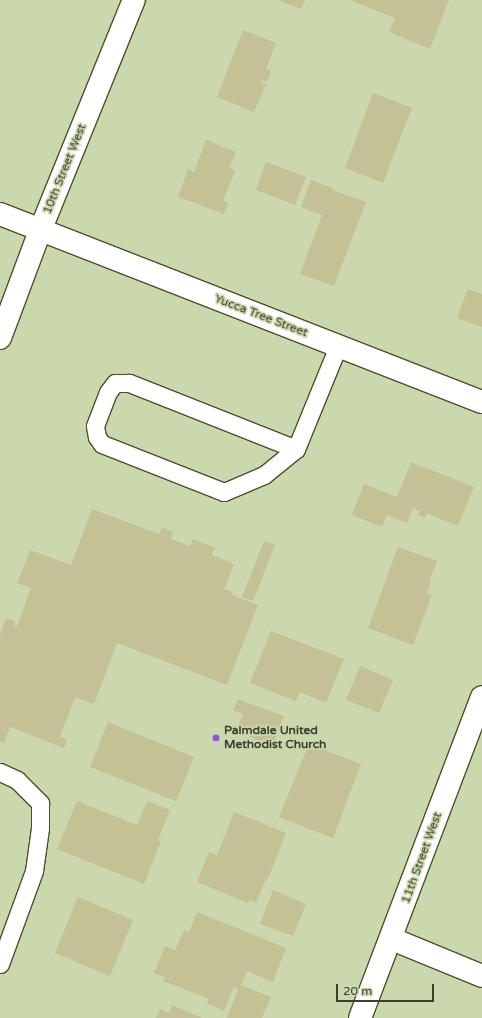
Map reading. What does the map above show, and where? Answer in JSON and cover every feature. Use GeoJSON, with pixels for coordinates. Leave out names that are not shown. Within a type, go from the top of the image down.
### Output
{"type":"FeatureCollection","features":[{"type":"Feature","properties":{"kind":"street","name":"10th Street West"},"geometry":{"type":"LineString","coordinates":[[0,338],[40,231],[134,0]]}},
{"type":"Feature","properties":{"kind":"street","name":"Yucca Tree Street"},"geometry":{"type":"LineString","coordinates":[[0,214],[40,231],[482,402]]}},
{"type":"Feature","properties":{"kind":"street","name":"11th Street West"},"geometry":{"type":"LineString","coordinates":[[360,1018],[392,939],[482,697]]}},
{"type":"Feature","properties":{"kind":"street"},"geometry":{"type":"LineString","coordinates":[[392,939],[482,976]]}},
{"type":"Feature","properties":{"kind":"lane"},"geometry":{"type":"LineString","coordinates":[[296,449],[128,383],[115,383],[108,392],[95,426],[97,437],[102,444],[224,492],[264,475],[296,449],[338,346]]}},
{"type":"Feature","properties":{"kind":"lane"},"geometry":{"type":"LineString","coordinates":[[0,772],[17,780],[40,803],[40,828],[34,871],[0,964]]}},
{"type":"Feature","properties":{"kind":"building"},"geometry":{"type":"Polygon","coordinates":[[[277,0],[305,0],[301,9],[277,0]]]}},
{"type":"Feature","properties":{"kind":"building"},"geometry":{"type":"Polygon","coordinates":[[[350,0],[449,0],[430,49],[389,32],[395,18],[350,0]]]}},
{"type":"Feature","properties":{"kind":"building"},"geometry":{"type":"Polygon","coordinates":[[[243,30],[276,43],[266,69],[271,71],[267,82],[262,80],[261,82],[266,84],[254,112],[217,97],[243,30]]]}},
{"type":"Feature","properties":{"kind":"building"},"geometry":{"type":"Polygon","coordinates":[[[373,93],[412,108],[383,183],[345,168],[373,93]]]}},
{"type":"Feature","properties":{"kind":"building"},"geometry":{"type":"Polygon","coordinates":[[[206,140],[236,152],[229,168],[235,171],[223,201],[228,203],[224,214],[178,197],[188,169],[194,172],[206,140]]]}},
{"type":"Feature","properties":{"kind":"building"},"geometry":{"type":"Polygon","coordinates":[[[266,162],[306,177],[295,205],[256,190],[266,162]]]}},
{"type":"Feature","properties":{"kind":"building"},"geometry":{"type":"Polygon","coordinates":[[[311,180],[332,188],[332,190],[366,202],[334,286],[300,274],[322,215],[301,207],[311,180]]]}},
{"type":"Feature","properties":{"kind":"building"},"geometry":{"type":"Polygon","coordinates":[[[468,289],[482,294],[482,327],[457,318],[468,289]]]}},
{"type":"Feature","properties":{"kind":"building"},"geometry":{"type":"Polygon","coordinates":[[[411,462],[474,487],[458,526],[426,513],[425,518],[418,515],[420,511],[413,508],[407,523],[387,515],[382,527],[352,515],[364,484],[397,497],[411,462]]]}},
{"type":"Feature","properties":{"kind":"building"},"geometry":{"type":"Polygon","coordinates":[[[92,509],[159,534],[162,527],[173,532],[171,539],[190,546],[193,539],[215,548],[212,555],[234,564],[224,589],[232,592],[232,595],[258,605],[227,685],[117,643],[94,704],[75,697],[60,737],[67,740],[64,748],[10,727],[4,743],[0,741],[0,635],[6,618],[15,621],[14,626],[17,626],[31,588],[17,583],[30,550],[71,565],[92,509]]]}},
{"type":"Feature","properties":{"kind":"building"},"geometry":{"type":"Polygon","coordinates":[[[264,541],[275,545],[253,601],[242,597],[264,541]]]}},
{"type":"Feature","properties":{"kind":"building"},"geometry":{"type":"Polygon","coordinates":[[[398,547],[437,561],[429,582],[431,583],[427,593],[432,595],[413,645],[368,628],[398,547]]]}},
{"type":"Feature","properties":{"kind":"building"},"geometry":{"type":"Polygon","coordinates":[[[271,631],[344,659],[326,703],[300,692],[296,701],[250,683],[271,631]]]}},
{"type":"Feature","properties":{"kind":"building"},"geometry":{"type":"Polygon","coordinates":[[[360,666],[393,680],[379,713],[346,700],[360,666]]]}},
{"type":"Feature","properties":{"kind":"building"},"geometry":{"type":"Polygon","coordinates":[[[238,699],[284,716],[272,746],[236,731],[243,714],[233,710],[238,699]]]}},
{"type":"Feature","properties":{"kind":"building"},"geometry":{"type":"Polygon","coordinates":[[[108,722],[194,757],[176,801],[90,767],[108,722]]]}},
{"type":"Feature","properties":{"kind":"building"},"geometry":{"type":"Polygon","coordinates":[[[309,744],[361,764],[333,838],[279,817],[309,744]]]}},
{"type":"Feature","properties":{"kind":"building"},"geometry":{"type":"Polygon","coordinates":[[[77,801],[137,825],[147,801],[170,810],[158,840],[161,841],[144,884],[57,849],[77,801]]]}},
{"type":"Feature","properties":{"kind":"building"},"geometry":{"type":"Polygon","coordinates":[[[234,812],[286,833],[268,879],[266,879],[256,903],[250,900],[248,903],[197,882],[209,852],[217,855],[234,812]]]}},
{"type":"Feature","properties":{"kind":"building"},"geometry":{"type":"Polygon","coordinates":[[[273,890],[306,904],[293,936],[260,924],[273,890]]]}},
{"type":"Feature","properties":{"kind":"building"},"geometry":{"type":"Polygon","coordinates":[[[78,897],[133,920],[110,976],[55,953],[78,897]]]}},
{"type":"Feature","properties":{"kind":"building"},"geometry":{"type":"Polygon","coordinates":[[[197,912],[286,948],[273,982],[247,971],[241,985],[271,997],[262,1018],[227,1018],[238,989],[234,987],[224,1011],[207,1003],[209,999],[163,981],[165,977],[154,973],[165,946],[175,950],[184,930],[189,932],[197,912]]]}},
{"type":"Feature","properties":{"kind":"building"},"geometry":{"type":"Polygon","coordinates":[[[172,1005],[203,1018],[156,1018],[160,1009],[169,1013],[172,1005]]]}},
{"type":"Feature","properties":{"kind":"place","name":"Palmdale United Methodist Church"},"geometry":{"type":"Point","coordinates":[216,738]}}]}
